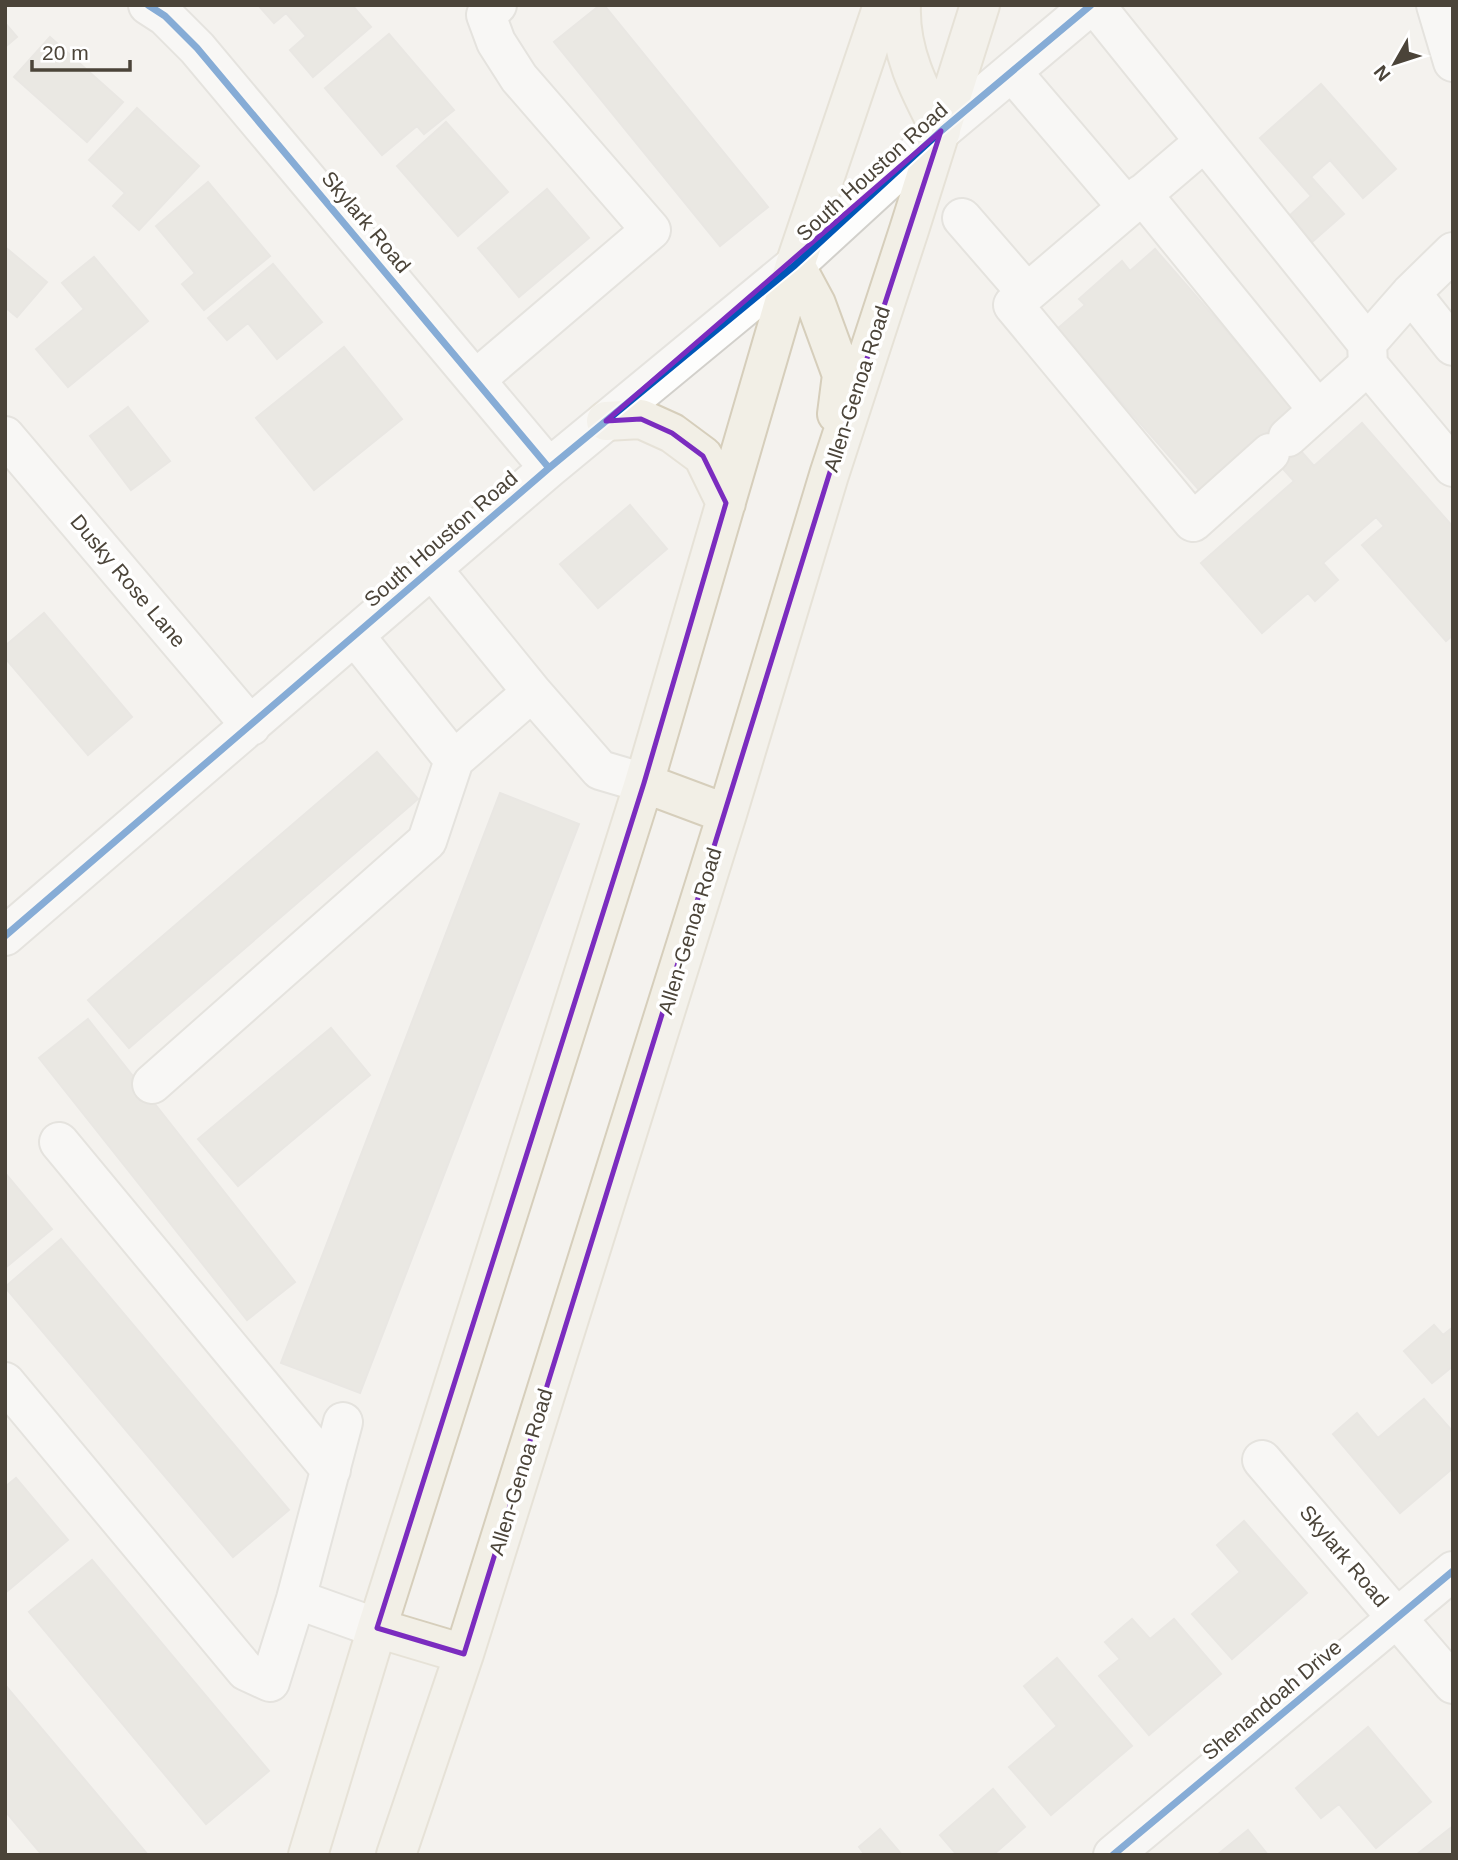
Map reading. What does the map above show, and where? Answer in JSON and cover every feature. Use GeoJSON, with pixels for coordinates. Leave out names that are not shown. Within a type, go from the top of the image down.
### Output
{"type":"FeatureCollection","features":[{"type":"Feature","properties":{"kind":"main road"},"geometry":{"type":"LineString","coordinates":[[308,1855],[644,783],[795,265],[883,5]]}},
{"type":"Feature","properties":{"kind":"main road"},"geometry":{"type":"LineString","coordinates":[[901,5],[905,53],[918,87],[941,131]]}},
{"type":"Feature","properties":{"kind":"main road","name":"Allen-Genoa Road"},"geometry":{"type":"LineString","coordinates":[[396,1855],[464,1654],[727,814],[829,475],[980,5]]}},
{"type":"Feature","properties":{"kind":"main road"},"geometry":{"type":"LineString","coordinates":[[795,265],[818,307],[842,375],[829,475]]}},
{"type":"Feature","properties":{"kind":"main road"},"geometry":{"type":"LineString","coordinates":[[606,421],[641,419],[672,433],[703,456],[726,503]]}},
{"type":"Feature","properties":{"kind":"main road"},"geometry":{"type":"LineString","coordinates":[[644,783],[727,814]]}},
{"type":"Feature","properties":{"kind":"main road"},"geometry":{"type":"LineString","coordinates":[[377,1628],[464,1654]]}},
{"type":"Feature","properties":{"kind":"street","name":"Skylark Road"},"geometry":{"type":"LineString","coordinates":[[148,5],[165,16],[197,48],[549,468]]}},
{"type":"Feature","properties":{"kind":"street"},"geometry":{"type":"LineString","coordinates":[[475,380],[650,230],[519,78],[496,42],[486,15],[498,5]]}},
{"type":"Feature","properties":{"kind":"street"},"geometry":{"type":"LineString","coordinates":[[1093,5],[1204,142],[1453,467]]}},
{"type":"Feature","properties":{"kind":"street","name":"South Houston Road"},"geometry":{"type":"LineString","coordinates":[[5,936],[549,468],[795,265],[941,131],[1093,5]]}},
{"type":"Feature","properties":{"kind":"street"},"geometry":{"type":"LineString","coordinates":[[1436,5],[1453,62]]}},
{"type":"Feature","properties":{"kind":"street"},"geometry":{"type":"LineString","coordinates":[[1012,72],[1135,200],[1318,410]]}},
{"type":"Feature","properties":{"kind":"street"},"geometry":{"type":"LineString","coordinates":[[1204,142],[1013,305],[1193,522],[1318,410],[1368,354],[1411,293],[1453,252]]}},
{"type":"Feature","properties":{"kind":"street"},"geometry":{"type":"LineString","coordinates":[[962,218],[1027,293]]}},
{"type":"Feature","properties":{"kind":"street"},"geometry":{"type":"LineString","coordinates":[[1411,293],[1453,346]]}},
{"type":"Feature","properties":{"kind":"street","name":"Dusky Rose Lane"},"geometry":{"type":"LineString","coordinates":[[5,436],[251,726]]}},
{"type":"Feature","properties":{"kind":"street"},"geometry":{"type":"LineString","coordinates":[[432,569],[532,692],[600,770],[644,783]]}},
{"type":"Feature","properties":{"kind":"street"},"geometry":{"type":"LineString","coordinates":[[355,636],[454,760]]}},
{"type":"Feature","properties":{"kind":"street"},"geometry":{"type":"LineString","coordinates":[[152,1084],[427,841],[454,760],[532,692]]}},
{"type":"Feature","properties":{"kind":"street"},"geometry":{"type":"LineString","coordinates":[[59,1142],[331,1470]]}},
{"type":"Feature","properties":{"kind":"street"},"geometry":{"type":"LineString","coordinates":[[5,1382],[246,1671],[270,1682],[296,1599],[343,1422]]}},
{"type":"Feature","properties":{"kind":"street","name":"Skylark Road"},"geometry":{"type":"LineString","coordinates":[[1262,1460],[1453,1684]]}},
{"type":"Feature","properties":{"kind":"street","name":"Shenandoah Drive"},"geometry":{"type":"LineString","coordinates":[[1113,1855],[1453,1571]]}},
{"type":"Feature","properties":{"kind":"street"},"geometry":{"type":"LineString","coordinates":[[296,1599],[377,1628]]}},
{"type":"Feature","properties":{"kind":"highlighted area"},"geometry":{"type":"Polygon","coordinates":[[[941,131],[829,475],[464,1654],[377,1628],[644,783],[726,503],[703,456],[672,433],[641,419],[606,421],[941,131]]]}},
{"type":"Feature","properties":{"kind":"building"},"geometry":{"type":"Polygon","coordinates":[[[258,5],[352,5],[371,27],[313,77],[290,50],[306,36],[286,13],[274,23],[258,5]]]}},
{"type":"Feature","properties":{"kind":"building"},"geometry":{"type":"Polygon","coordinates":[[[600,5],[604,5],[768,207],[720,246],[554,42],[600,5]]]}},
{"type":"Feature","properties":{"kind":"building"},"geometry":{"type":"Polygon","coordinates":[[[5,23],[17,37],[5,47],[5,23]]]}},
{"type":"Feature","properties":{"kind":"building"},"geometry":{"type":"Polygon","coordinates":[[[389,34],[454,110],[424,134],[417,126],[382,155],[325,88],[389,34]]]}},
{"type":"Feature","properties":{"kind":"building"},"geometry":{"type":"Polygon","coordinates":[[[50,37],[123,102],[87,142],[14,77],[50,37]]]}},
{"type":"Feature","properties":{"kind":"building"},"geometry":{"type":"Polygon","coordinates":[[[1321,84],[1396,169],[1363,198],[1330,160],[1311,177],[1344,214],[1312,242],[1289,216],[1311,196],[1260,138],[1321,84]]]}},
{"type":"Feature","properties":{"kind":"building"},"geometry":{"type":"Polygon","coordinates":[[[137,108],[199,166],[139,230],[113,206],[125,193],[89,160],[137,108]]]}},
{"type":"Feature","properties":{"kind":"building"},"geometry":{"type":"Polygon","coordinates":[[[446,122],[508,192],[458,236],[397,166],[446,122]]]}},
{"type":"Feature","properties":{"kind":"building"},"geometry":{"type":"Polygon","coordinates":[[[208,182],[270,256],[204,310],[182,284],[195,273],[156,226],[208,182]]]}},
{"type":"Feature","properties":{"kind":"building"},"geometry":{"type":"Polygon","coordinates":[[[547,189],[589,238],[519,297],[478,248],[547,189]]]}},
{"type":"Feature","properties":{"kind":"building"},"geometry":{"type":"Polygon","coordinates":[[[5,247],[47,282],[17,317],[5,307],[5,247]]]}},
{"type":"Feature","properties":{"kind":"building"},"geometry":{"type":"Polygon","coordinates":[[[1155,249],[1303,419],[1286,434],[1314,466],[1362,423],[1453,527],[1453,635],[1446,641],[1362,545],[1384,526],[1376,517],[1323,563],[1338,580],[1315,601],[1308,593],[1262,633],[1201,563],[1294,481],[1266,450],[1208,500],[1057,329],[1085,305],[1079,299],[1122,261],[1130,271],[1155,249]]]}},
{"type":"Feature","properties":{"kind":"building"},"geometry":{"type":"Polygon","coordinates":[[[94,257],[148,321],[68,387],[36,349],[84,309],[62,283],[94,257]]]}},
{"type":"Feature","properties":{"kind":"building"},"geometry":{"type":"Polygon","coordinates":[[[273,264],[322,322],[277,359],[248,323],[227,340],[208,318],[273,264]]]}},
{"type":"Feature","properties":{"kind":"building"},"geometry":{"type":"Polygon","coordinates":[[[344,347],[402,419],[314,490],[256,418],[344,347]]]}},
{"type":"Feature","properties":{"kind":"building"},"geometry":{"type":"Polygon","coordinates":[[[128,407],[170,461],[131,490],[90,436],[128,407]]]}},
{"type":"Feature","properties":{"kind":"building"},"geometry":{"type":"Polygon","coordinates":[[[630,505],[667,549],[598,608],[560,564],[630,505]]]}},
{"type":"Feature","properties":{"kind":"building"},"geometry":{"type":"Polygon","coordinates":[[[44,613],[132,717],[88,755],[5,658],[5,646],[44,613]]]}},
{"type":"Feature","properties":{"kind":"building"},"geometry":{"type":"Polygon","coordinates":[[[377,752],[418,799],[129,1048],[88,1000],[377,752]]]}},
{"type":"Feature","properties":{"kind":"building"},"geometry":{"type":"Polygon","coordinates":[[[500,793],[579,824],[360,1393],[281,1363],[500,793]]]}},
{"type":"Feature","properties":{"kind":"building"},"geometry":{"type":"Polygon","coordinates":[[[88,1019],[295,1282],[247,1320],[39,1058],[88,1019]]]}},
{"type":"Feature","properties":{"kind":"building"},"geometry":{"type":"Polygon","coordinates":[[[331,1028],[370,1075],[238,1186],[198,1139],[331,1028]]]}},
{"type":"Feature","properties":{"kind":"building"},"geometry":{"type":"Polygon","coordinates":[[[5,1173],[52,1229],[5,1268],[5,1173]]]}},
{"type":"Feature","properties":{"kind":"building"},"geometry":{"type":"Polygon","coordinates":[[[61,1239],[289,1510],[233,1557],[5,1287],[61,1239]]]}},
{"type":"Feature","properties":{"kind":"building"},"geometry":{"type":"Polygon","coordinates":[[[1434,1325],[1443,1335],[1453,1327],[1453,1366],[1432,1383],[1404,1351],[1434,1325]]]}},
{"type":"Feature","properties":{"kind":"building"},"geometry":{"type":"Polygon","coordinates":[[[1424,1399],[1453,1432],[1453,1468],[1400,1513],[1333,1434],[1357,1413],[1378,1438],[1424,1399]]]}},
{"type":"Feature","properties":{"kind":"building"},"geometry":{"type":"Polygon","coordinates":[[[16,1478],[68,1540],[5,1593],[5,1487],[16,1478]]]}},
{"type":"Feature","properties":{"kind":"building"},"geometry":{"type":"Polygon","coordinates":[[[1244,1521],[1307,1593],[1232,1659],[1192,1614],[1240,1572],[1217,1545],[1244,1521]]]}},
{"type":"Feature","properties":{"kind":"building"},"geometry":{"type":"Polygon","coordinates":[[[92,1560],[269,1771],[206,1824],[29,1612],[92,1560]]]}},
{"type":"Feature","properties":{"kind":"building"},"geometry":{"type":"Polygon","coordinates":[[[1132,1619],[1150,1639],[1174,1619],[1221,1674],[1149,1735],[1099,1676],[1120,1659],[1105,1642],[1132,1619]]]}},
{"type":"Feature","properties":{"kind":"building"},"geometry":{"type":"Polygon","coordinates":[[[1057,1658],[1132,1746],[1051,1815],[1009,1767],[1057,1726],[1024,1686],[1057,1658]]]}},
{"type":"Feature","properties":{"kind":"building"},"geometry":{"type":"Polygon","coordinates":[[[5,1685],[148,1855],[42,1855],[5,1811],[5,1685]]]}},
{"type":"Feature","properties":{"kind":"building"},"geometry":{"type":"Polygon","coordinates":[[[1368,1727],[1431,1802],[1376,1848],[1339,1804],[1321,1818],[1296,1788],[1368,1727]]]}},
{"type":"Feature","properties":{"kind":"building"},"geometry":{"type":"Polygon","coordinates":[[[993,1789],[1025,1827],[993,1855],[957,1855],[940,1835],[993,1789]]]}},
{"type":"Feature","properties":{"kind":"building"},"geometry":{"type":"Polygon","coordinates":[[[1453,1826],[1453,1855],[1416,1855],[1453,1826]]]}},
{"type":"Feature","properties":{"kind":"building"},"geometry":{"type":"Polygon","coordinates":[[[880,1829],[902,1855],[865,1855],[859,1847],[880,1829]]]}},
{"type":"Feature","properties":{"kind":"building"},"geometry":{"type":"Polygon","coordinates":[[[1248,1830],[1268,1855],[1217,1855],[1248,1830]]]}},
{"type":"Feature","properties":{"kind":"cycle path"},"geometry":{"type":"LineString","coordinates":[[148,5],[165,16],[197,48],[549,468]]}},
{"type":"Feature","properties":{"kind":"cycle path"},"geometry":{"type":"LineString","coordinates":[[5,936],[549,468],[795,265],[941,131],[1091,5]]}},
{"type":"Feature","properties":{"kind":"cycle path"},"geometry":{"type":"LineString","coordinates":[[1113,1855],[1453,1571]]}}]}
